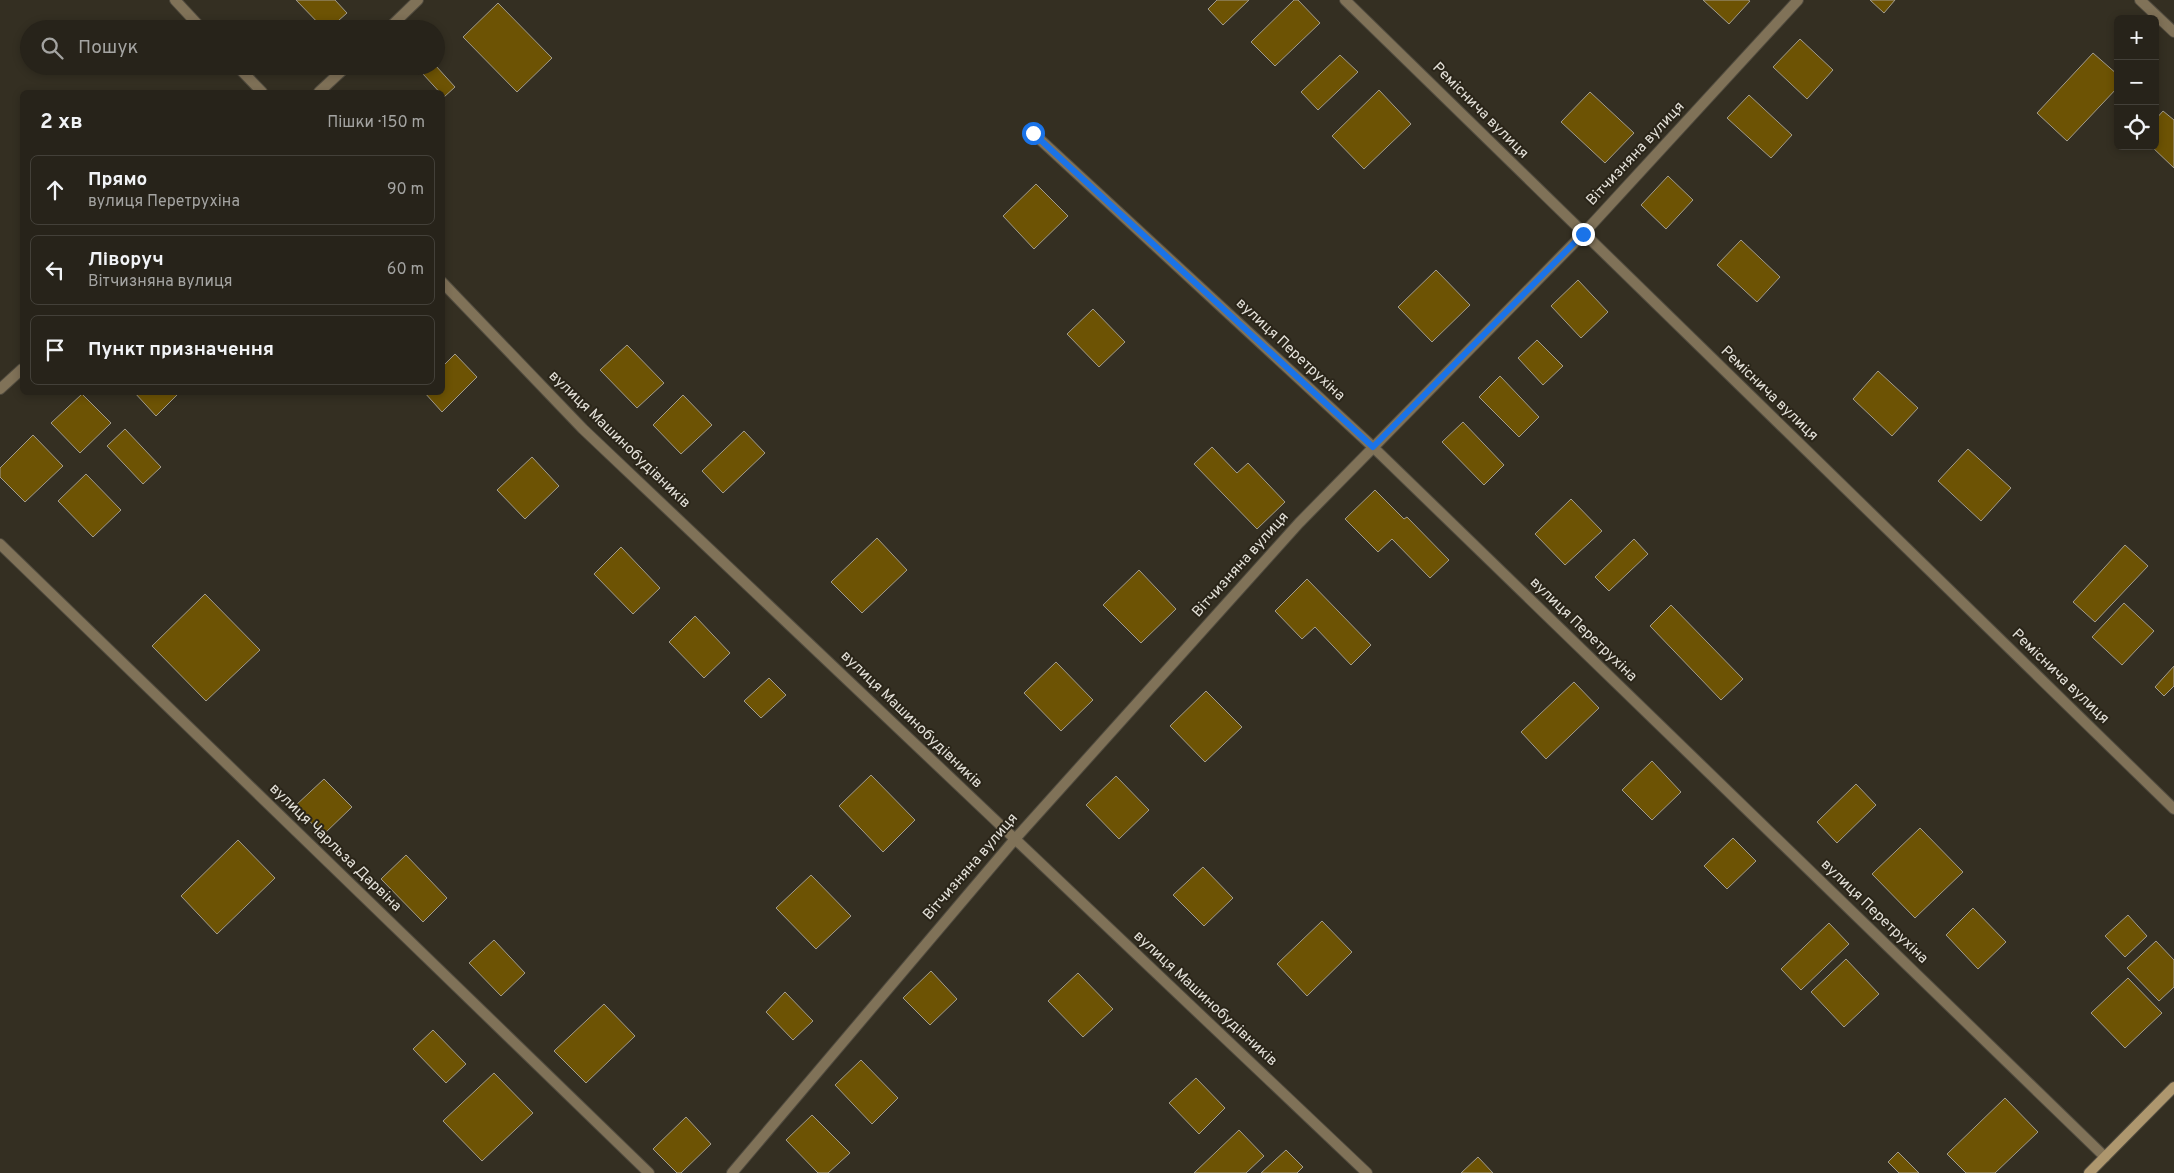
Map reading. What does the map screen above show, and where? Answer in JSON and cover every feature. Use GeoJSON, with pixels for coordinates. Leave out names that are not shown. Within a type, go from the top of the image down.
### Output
{"type":"FeatureCollection","features":[{"type":"Feature","properties":{"kind":"street"},"geometry":{"type":"LineString","coordinates":[[175,0],[194,20]]}},
{"type":"Feature","properties":{"kind":"street"},"geometry":{"type":"LineString","coordinates":[[397,20],[418,0]]}},
{"type":"Feature","properties":{"kind":"street","name":"Реміснича вулиця"},"geometry":{"type":"LineString","coordinates":[[1345,0],[2174,809]]}},
{"type":"Feature","properties":{"kind":"street","name":"Вітчизняна вулиця"},"geometry":{"type":"LineString","coordinates":[[732,1173],[1015,839],[1298,523],[1583,234],[1798,0]]}},
{"type":"Feature","properties":{"kind":"street"},"geometry":{"type":"LineString","coordinates":[[2140,0],[2174,32]]}},
{"type":"Feature","properties":{"kind":"street"},"geometry":{"type":"LineString","coordinates":[[246,75],[260,90]]}},
{"type":"Feature","properties":{"kind":"street"},"geometry":{"type":"LineString","coordinates":[[321,90],[337,75]]}},
{"type":"Feature","properties":{"kind":"street","name":"вулиця Перетрухіна"},"geometry":{"type":"LineString","coordinates":[[1033,133],[1373,447],[2105,1157]]}},
{"type":"Feature","properties":{"kind":"street","name":"вулиця Машинобудівників"},"geometry":{"type":"LineString","coordinates":[[445,285],[583,429],[1367,1173]]}},
{"type":"Feature","properties":{"kind":"street"},"geometry":{"type":"LineString","coordinates":[[0,390],[20,370]]}},
{"type":"Feature","properties":{"kind":"street","name":"вулиця Чарльза Дарвіна"},"geometry":{"type":"LineString","coordinates":[[0,544],[649,1173]]}},
{"type":"Feature","properties":{"kind":"street"},"geometry":{"type":"LineString","coordinates":[[2090,1173],[2174,1087]]}},
{"type":"Feature","properties":{"kind":"building"},"geometry":{"type":"Polygon","coordinates":[[[296,0],[335,0],[347,13],[339,20],[315,20],[296,0]]]}},
{"type":"Feature","properties":{"kind":"building"},"geometry":{"type":"Polygon","coordinates":[[[1217,0],[1249,0],[1223,25],[1208,9],[1217,0]]]}},
{"type":"Feature","properties":{"kind":"building"},"geometry":{"type":"Polygon","coordinates":[[[1294,0],[1298,0],[1320,23],[1275,66],[1251,42],[1294,0]]]}},
{"type":"Feature","properties":{"kind":"building"},"geometry":{"type":"Polygon","coordinates":[[[1703,0],[1748,0],[1750,1],[1729,24],[1703,0]]]}},
{"type":"Feature","properties":{"kind":"building"},"geometry":{"type":"Polygon","coordinates":[[[1870,0],[1895,0],[1884,13],[1870,0]]]}},
{"type":"Feature","properties":{"kind":"building"},"geometry":{"type":"Polygon","coordinates":[[[498,3],[552,58],[517,92],[463,37],[498,3]]]}},
{"type":"Feature","properties":{"kind":"building"},"geometry":{"type":"Polygon","coordinates":[[[1800,39],[1833,70],[1807,99],[1773,67],[1800,39]]]}},
{"type":"Feature","properties":{"kind":"building"},"geometry":{"type":"Polygon","coordinates":[[[2093,53],[2114,71],[2114,91],[2067,141],[2037,113],[2093,53]]]}},
{"type":"Feature","properties":{"kind":"building"},"geometry":{"type":"Polygon","coordinates":[[[1340,55],[1358,72],[1318,110],[1301,92],[1340,55]]]}},
{"type":"Feature","properties":{"kind":"building"},"geometry":{"type":"Polygon","coordinates":[[[424,75],[444,75],[455,87],[445,96],[445,90],[438,90],[424,75]]]}},
{"type":"Feature","properties":{"kind":"building"},"geometry":{"type":"Polygon","coordinates":[[[1379,90],[1411,124],[1364,169],[1332,136],[1379,90]]]}},
{"type":"Feature","properties":{"kind":"building"},"geometry":{"type":"Polygon","coordinates":[[[1590,92],[1634,133],[1605,163],[1561,122],[1590,92]]]}},
{"type":"Feature","properties":{"kind":"building"},"geometry":{"type":"Polygon","coordinates":[[[1749,95],[1792,135],[1771,158],[1727,118],[1749,95]]]}},
{"type":"Feature","properties":{"kind":"building"},"geometry":{"type":"Polygon","coordinates":[[[2163,111],[2174,120],[2174,168],[2155,150],[2159,150],[2159,116],[2163,111]]]}},
{"type":"Feature","properties":{"kind":"building"},"geometry":{"type":"Polygon","coordinates":[[[1668,176],[1693,200],[1666,229],[1641,205],[1668,176]]]}},
{"type":"Feature","properties":{"kind":"building"},"geometry":{"type":"Polygon","coordinates":[[[1036,184],[1068,216],[1034,249],[1003,216],[1036,184]]]}},
{"type":"Feature","properties":{"kind":"building"},"geometry":{"type":"Polygon","coordinates":[[[1741,240],[1780,277],[1757,302],[1717,265],[1741,240]]]}},
{"type":"Feature","properties":{"kind":"building"},"geometry":{"type":"Polygon","coordinates":[[[1436,270],[1470,305],[1432,342],[1398,307],[1436,270]]]}},
{"type":"Feature","properties":{"kind":"building"},"geometry":{"type":"Polygon","coordinates":[[[1578,280],[1608,312],[1581,338],[1551,306],[1578,280]]]}},
{"type":"Feature","properties":{"kind":"building"},"geometry":{"type":"Polygon","coordinates":[[[1093,309],[1125,342],[1099,367],[1067,334],[1093,309]]]}},
{"type":"Feature","properties":{"kind":"building"},"geometry":{"type":"Polygon","coordinates":[[[1537,340],[1563,366],[1543,385],[1518,358],[1537,340]]]}},
{"type":"Feature","properties":{"kind":"building"},"geometry":{"type":"Polygon","coordinates":[[[627,345],[664,383],[637,408],[600,370],[627,345]]]}},
{"type":"Feature","properties":{"kind":"building"},"geometry":{"type":"Polygon","coordinates":[[[455,354],[477,377],[442,412],[427,395],[445,395],[445,364],[455,354]]]}},
{"type":"Feature","properties":{"kind":"building"},"geometry":{"type":"Polygon","coordinates":[[[1878,371],[1918,408],[1892,436],[1853,399],[1878,371]]]}},
{"type":"Feature","properties":{"kind":"building"},"geometry":{"type":"Polygon","coordinates":[[[1500,376],[1539,417],[1519,437],[1479,397],[1500,376]]]}},
{"type":"Feature","properties":{"kind":"building"},"geometry":{"type":"Polygon","coordinates":[[[83,395],[111,423],[80,453],[51,423],[83,395]]]}},
{"type":"Feature","properties":{"kind":"building"},"geometry":{"type":"Polygon","coordinates":[[[137,395],[177,395],[156,416],[137,395]]]}},
{"type":"Feature","properties":{"kind":"building"},"geometry":{"type":"Polygon","coordinates":[[[683,395],[712,425],[681,454],[653,425],[683,395]]]}},
{"type":"Feature","properties":{"kind":"building"},"geometry":{"type":"Polygon","coordinates":[[[1463,422],[1504,465],[1484,485],[1442,442],[1463,422]]]}},
{"type":"Feature","properties":{"kind":"building"},"geometry":{"type":"Polygon","coordinates":[[[125,429],[161,467],[143,484],[107,446],[125,429]]]}},
{"type":"Feature","properties":{"kind":"building"},"geometry":{"type":"Polygon","coordinates":[[[744,431],[765,453],[723,493],[702,471],[744,431]]]}},
{"type":"Feature","properties":{"kind":"building"},"geometry":{"type":"Polygon","coordinates":[[[33,435],[63,466],[25,502],[0,477],[0,468],[33,435]]]}},
{"type":"Feature","properties":{"kind":"building"},"geometry":{"type":"Polygon","coordinates":[[[1212,447],[1237,473],[1248,463],[1285,502],[1257,529],[1194,464],[1212,447]]]}},
{"type":"Feature","properties":{"kind":"building"},"geometry":{"type":"Polygon","coordinates":[[[1968,449],[2011,488],[1981,521],[1938,481],[1968,449]]]}},
{"type":"Feature","properties":{"kind":"building"},"geometry":{"type":"Polygon","coordinates":[[[532,457],[559,486],[525,519],[497,490],[532,457]]]}},
{"type":"Feature","properties":{"kind":"building"},"geometry":{"type":"Polygon","coordinates":[[[86,474],[121,510],[93,537],[58,501],[86,474]]]}},
{"type":"Feature","properties":{"kind":"building"},"geometry":{"type":"Polygon","coordinates":[[[1375,490],[1404,519],[1407,517],[1449,560],[1430,578],[1392,539],[1378,552],[1345,519],[1375,490]]]}},
{"type":"Feature","properties":{"kind":"building"},"geometry":{"type":"Polygon","coordinates":[[[1571,499],[1602,531],[1565,565],[1535,534],[1571,499]]]}},
{"type":"Feature","properties":{"kind":"building"},"geometry":{"type":"Polygon","coordinates":[[[877,538],[907,570],[862,613],[831,582],[877,538]]]}},
{"type":"Feature","properties":{"kind":"building"},"geometry":{"type":"Polygon","coordinates":[[[1634,539],[1648,554],[1609,591],[1595,577],[1634,539]]]}},
{"type":"Feature","properties":{"kind":"building"},"geometry":{"type":"Polygon","coordinates":[[[2125,545],[2148,566],[2095,622],[2073,602],[2125,545]]]}},
{"type":"Feature","properties":{"kind":"building"},"geometry":{"type":"Polygon","coordinates":[[[621,547],[660,588],[633,614],[594,574],[621,547]]]}},
{"type":"Feature","properties":{"kind":"building"},"geometry":{"type":"Polygon","coordinates":[[[1139,570],[1176,609],[1141,643],[1103,605],[1139,570]]]}},
{"type":"Feature","properties":{"kind":"building"},"geometry":{"type":"Polygon","coordinates":[[[1307,579],[1371,645],[1351,665],[1315,627],[1302,639],[1275,611],[1307,579]]]}},
{"type":"Feature","properties":{"kind":"building"},"geometry":{"type":"Polygon","coordinates":[[[205,594],[260,650],[206,701],[152,646],[205,594]]]}},
{"type":"Feature","properties":{"kind":"building"},"geometry":{"type":"Polygon","coordinates":[[[2124,603],[2154,631],[2122,665],[2092,637],[2124,603]]]}},
{"type":"Feature","properties":{"kind":"building"},"geometry":{"type":"Polygon","coordinates":[[[1671,605],[1743,679],[1721,700],[1650,626],[1671,605]]]}},
{"type":"Feature","properties":{"kind":"building"},"geometry":{"type":"Polygon","coordinates":[[[695,616],[730,653],[704,678],[669,642],[695,616]]]}},
{"type":"Feature","properties":{"kind":"building"},"geometry":{"type":"Polygon","coordinates":[[[1056,662],[1093,700],[1061,731],[1024,693],[1056,662]]]}},
{"type":"Feature","properties":{"kind":"building"},"geometry":{"type":"Polygon","coordinates":[[[2174,666],[2174,686],[2164,696],[2155,687],[2174,666]]]}},
{"type":"Feature","properties":{"kind":"building"},"geometry":{"type":"Polygon","coordinates":[[[769,678],[786,695],[761,718],[744,701],[769,678]]]}},
{"type":"Feature","properties":{"kind":"building"},"geometry":{"type":"Polygon","coordinates":[[[1574,682],[1599,708],[1546,759],[1521,732],[1574,682]]]}},
{"type":"Feature","properties":{"kind":"building"},"geometry":{"type":"Polygon","coordinates":[[[1206,691],[1242,727],[1205,762],[1170,726],[1206,691]]]}},
{"type":"Feature","properties":{"kind":"building"},"geometry":{"type":"Polygon","coordinates":[[[1652,761],[1681,792],[1652,820],[1622,790],[1652,761]]]}},
{"type":"Feature","properties":{"kind":"building"},"geometry":{"type":"Polygon","coordinates":[[[871,775],[915,820],[883,852],[839,806],[871,775]]]}},
{"type":"Feature","properties":{"kind":"building"},"geometry":{"type":"Polygon","coordinates":[[[1116,776],[1149,810],[1119,839],[1086,805],[1116,776]]]}},
{"type":"Feature","properties":{"kind":"building"},"geometry":{"type":"Polygon","coordinates":[[[324,779],[352,807],[323,835],[295,806],[324,779]]]}},
{"type":"Feature","properties":{"kind":"building"},"geometry":{"type":"Polygon","coordinates":[[[1856,784],[1876,805],[1837,843],[1817,822],[1856,784]]]}},
{"type":"Feature","properties":{"kind":"building"},"geometry":{"type":"Polygon","coordinates":[[[1920,828],[1963,872],[1915,918],[1872,874],[1920,828]]]}},
{"type":"Feature","properties":{"kind":"building"},"geometry":{"type":"Polygon","coordinates":[[[1733,838],[1756,861],[1727,889],[1704,866],[1733,838]]]}},
{"type":"Feature","properties":{"kind":"building"},"geometry":{"type":"Polygon","coordinates":[[[238,840],[275,878],[217,934],[181,896],[238,840]]]}},
{"type":"Feature","properties":{"kind":"building"},"geometry":{"type":"Polygon","coordinates":[[[406,855],[447,898],[423,922],[381,879],[406,855]]]}},
{"type":"Feature","properties":{"kind":"building"},"geometry":{"type":"Polygon","coordinates":[[[1203,867],[1233,898],[1204,926],[1173,895],[1203,867]]]}},
{"type":"Feature","properties":{"kind":"building"},"geometry":{"type":"Polygon","coordinates":[[[811,875],[851,916],[816,949],[776,908],[811,875]]]}},
{"type":"Feature","properties":{"kind":"building"},"geometry":{"type":"Polygon","coordinates":[[[1973,908],[2006,942],[1978,969],[1946,935],[1973,908]]]}},
{"type":"Feature","properties":{"kind":"building"},"geometry":{"type":"Polygon","coordinates":[[[2128,915],[2147,936],[2125,957],[2105,936],[2128,915]]]}},
{"type":"Feature","properties":{"kind":"building"},"geometry":{"type":"Polygon","coordinates":[[[1322,921],[1352,952],[1307,996],[1277,964],[1322,921]]]}},
{"type":"Feature","properties":{"kind":"building"},"geometry":{"type":"Polygon","coordinates":[[[1829,923],[1849,944],[1801,990],[1781,969],[1829,923]]]}},
{"type":"Feature","properties":{"kind":"building"},"geometry":{"type":"Polygon","coordinates":[[[494,940],[525,973],[501,996],[469,963],[494,940]]]}},
{"type":"Feature","properties":{"kind":"building"},"geometry":{"type":"Polygon","coordinates":[[[2156,941],[2174,960],[2174,987],[2159,1001],[2127,968],[2156,941]]]}},
{"type":"Feature","properties":{"kind":"building"},"geometry":{"type":"Polygon","coordinates":[[[1846,959],[1879,994],[1844,1027],[1811,992],[1846,959]]]}},
{"type":"Feature","properties":{"kind":"building"},"geometry":{"type":"Polygon","coordinates":[[[931,971],[957,999],[930,1025],[903,998],[931,971]]]}},
{"type":"Feature","properties":{"kind":"building"},"geometry":{"type":"Polygon","coordinates":[[[1078,973],[1113,1009],[1083,1037],[1048,1001],[1078,973]]]}},
{"type":"Feature","properties":{"kind":"building"},"geometry":{"type":"Polygon","coordinates":[[[2128,978],[2162,1013],[2125,1048],[2091,1013],[2128,978]]]}},
{"type":"Feature","properties":{"kind":"building"},"geometry":{"type":"Polygon","coordinates":[[[785,992],[813,1021],[793,1040],[766,1012],[785,992]]]}},
{"type":"Feature","properties":{"kind":"building"},"geometry":{"type":"Polygon","coordinates":[[[604,1004],[635,1036],[586,1083],[554,1051],[604,1004]]]}},
{"type":"Feature","properties":{"kind":"building"},"geometry":{"type":"Polygon","coordinates":[[[433,1030],[466,1064],[446,1083],[413,1049],[433,1030]]]}},
{"type":"Feature","properties":{"kind":"building"},"geometry":{"type":"Polygon","coordinates":[[[861,1060],[898,1098],[872,1124],[835,1085],[861,1060]]]}},
{"type":"Feature","properties":{"kind":"building"},"geometry":{"type":"Polygon","coordinates":[[[494,1073],[533,1113],[482,1161],[443,1121],[494,1073]]]}},
{"type":"Feature","properties":{"kind":"building"},"geometry":{"type":"Polygon","coordinates":[[[1196,1078],[1225,1108],[1199,1134],[1169,1103],[1196,1078]]]}},
{"type":"Feature","properties":{"kind":"building"},"geometry":{"type":"Polygon","coordinates":[[[2005,1098],[2038,1132],[1995,1173],[1966,1173],[1947,1154],[2005,1098]]]}},
{"type":"Feature","properties":{"kind":"building"},"geometry":{"type":"Polygon","coordinates":[[[812,1115],[850,1153],[828,1173],[818,1173],[786,1140],[812,1115]]]}},
{"type":"Feature","properties":{"kind":"building"},"geometry":{"type":"Polygon","coordinates":[[[686,1117],[711,1144],[681,1173],[677,1173],[653,1149],[686,1117]]]}},
{"type":"Feature","properties":{"kind":"building"},"geometry":{"type":"Polygon","coordinates":[[[1239,1130],[1264,1156],[1246,1173],[1194,1173],[1239,1130]]]}},
{"type":"Feature","properties":{"kind":"building"},"geometry":{"type":"Polygon","coordinates":[[[1286,1150],[1303,1167],[1297,1173],[1261,1173],[1286,1150]]]}},
{"type":"Feature","properties":{"kind":"building"},"geometry":{"type":"Polygon","coordinates":[[[1898,1152],[1919,1173],[1899,1173],[1888,1162],[1898,1152]]]}},
{"type":"Feature","properties":{"kind":"building"},"geometry":{"type":"Polygon","coordinates":[[[1478,1157],[1493,1173],[1461,1173],[1478,1157]]]}},
{"type":"Feature","properties":{"kind":"route"},"geometry":{"type":"LineString","coordinates":[[1033,133],[1373,447],[1583,234]]}}]}
